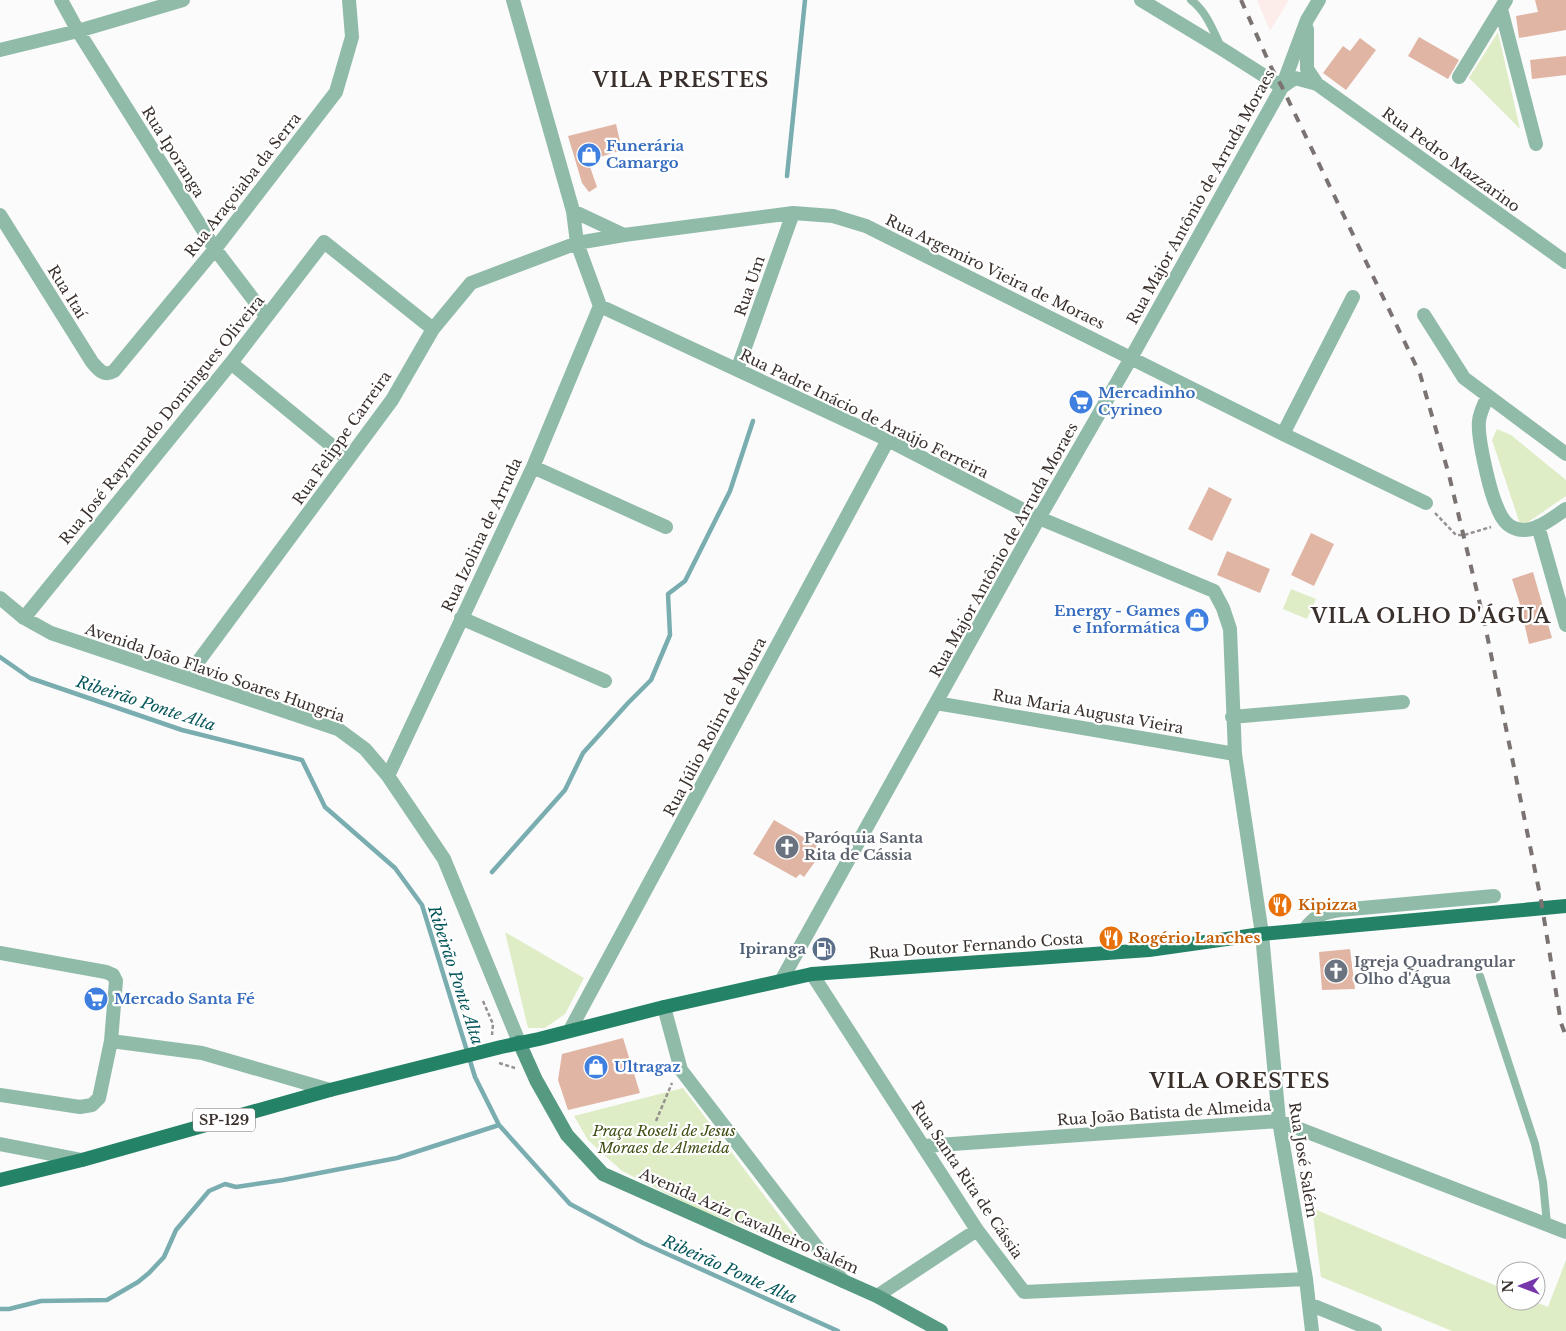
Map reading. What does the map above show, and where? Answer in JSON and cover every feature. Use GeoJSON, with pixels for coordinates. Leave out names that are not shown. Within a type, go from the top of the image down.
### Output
{"type":"FeatureCollection","features":[{"type":"Feature","properties":{"kind":"main road","name":"Rua Doutor Fernando Costa"},"geometry":{"type":"LineString","coordinates":[[330,1090],[664,1007],[812,974],[1149,950],[1262,934],[1566,906]]}},
{"type":"Feature","properties":{"kind":"main road","name":"Avenida Aziz Cavalheiro Salém"},"geometry":{"type":"LineString","coordinates":[[519,1042],[536,1080],[566,1135],[603,1174],[877,1296],[941,1331]]}},
{"type":"Feature","properties":{"kind":"main road","name":"SP-129"},"geometry":{"type":"LineString","coordinates":[[0,1180],[82,1160],[330,1090]]}},
{"type":"Feature","properties":{"kind":"street","name":"Rua Iporanga"},"geometry":{"type":"LineString","coordinates":[[61,0],[78,31],[215,249],[266,316]]}},
{"type":"Feature","properties":{"kind":"street"},"geometry":{"type":"LineString","coordinates":[[0,50],[78,31],[183,0]]}},
{"type":"Feature","properties":{"kind":"street","name":"Rua Araçoiaba da Serra"},"geometry":{"type":"LineString","coordinates":[[114,371],[215,249],[336,92],[352,37],[349,0]]}},
{"type":"Feature","properties":{"kind":"street"},"geometry":{"type":"LineString","coordinates":[[513,0],[572,210],[577,243],[600,306]]}},
{"type":"Feature","properties":{"kind":"street"},"geometry":{"type":"LineString","coordinates":[[1141,0],[1282,88]]}},
{"type":"Feature","properties":{"kind":"street","name":"Rua Major Antônio de Arruda Moraes"},"geometry":{"type":"LineString","coordinates":[[781,981],[1039,518],[1132,358],[1282,88],[1306,20],[1318,0]]}},
{"type":"Feature","properties":{"kind":"street"},"geometry":{"type":"LineString","coordinates":[[1459,76],[1504,4]]}},
{"type":"Feature","properties":{"kind":"street"},"geometry":{"type":"LineString","coordinates":[[1504,4],[1536,144]]}},
{"type":"Feature","properties":{"kind":"street","name":"Rua Pedro Mazzarino"},"geometry":{"type":"LineString","coordinates":[[1306,20],[1307,69],[1317,84]]}},
{"type":"Feature","properties":{"kind":"street","name":"Rua Pedro Mazzarino"},"geometry":{"type":"LineString","coordinates":[[1282,88],[1295,78],[1317,84],[1566,262]]}},
{"type":"Feature","properties":{"kind":"street"},"geometry":{"type":"LineString","coordinates":[[572,210],[624,235]]}},
{"type":"Feature","properties":{"kind":"street","name":"Rua Argemiro Vieira de Moraes"},"geometry":{"type":"LineString","coordinates":[[577,243],[793,213],[833,216],[866,226],[1283,434],[1426,503]]}},
{"type":"Feature","properties":{"kind":"street","name":"Rua Um"},"geometry":{"type":"LineString","coordinates":[[737,370],[793,213]]}},
{"type":"Feature","properties":{"kind":"street","name":"Rua Itaí"},"geometry":{"type":"LineString","coordinates":[[0,215],[92,362],[103,373],[109,374],[114,371]]}},
{"type":"Feature","properties":{"kind":"street","name":"Rua José Raymundo Domingues Oliveira"},"geometry":{"type":"LineString","coordinates":[[24,618],[231,363],[324,242],[433,329]]}},
{"type":"Feature","properties":{"kind":"street","name":"Rua Felippe Carreira"},"geometry":{"type":"LineString","coordinates":[[186,678],[392,400],[433,329],[471,283],[577,243]]}},
{"type":"Feature","properties":{"kind":"street"},"geometry":{"type":"LineString","coordinates":[[1283,434],[1353,297]]}},
{"type":"Feature","properties":{"kind":"street","name":"Rua Padre Inácio de Araújo Ferreira"},"geometry":{"type":"LineString","coordinates":[[600,306],[888,440],[1039,518],[1214,591],[1223,608],[1230,629],[1232,717],[1235,754],[1262,934]]}},
{"type":"Feature","properties":{"kind":"street","name":"Rua Izolina de Arruda"},"geometry":{"type":"LineString","coordinates":[[388,776],[533,467],[600,306]]}},
{"type":"Feature","properties":{"kind":"street"},"geometry":{"type":"LineString","coordinates":[[1424,315],[1464,378],[1566,454]]}},
{"type":"Feature","properties":{"kind":"street"},"geometry":{"type":"LineString","coordinates":[[231,363],[348,460]]}},
{"type":"Feature","properties":{"kind":"street"},"geometry":{"type":"LineString","coordinates":[[1488,396],[1478,423],[1496,507],[1503,518],[1514,528],[1527,529],[1538,526],[1566,509]]}},
{"type":"Feature","properties":{"kind":"street","name":"Rua Júlio Rolim de Moura"},"geometry":{"type":"LineString","coordinates":[[570,1030],[888,440]]}},
{"type":"Feature","properties":{"kind":"street"},"geometry":{"type":"LineString","coordinates":[[533,467],[666,527]]}},
{"type":"Feature","properties":{"kind":"street"},"geometry":{"type":"LineString","coordinates":[[1538,526],[1566,625]]}},
{"type":"Feature","properties":{"kind":"street","name":"Avenida João Flavio Soares Hungria"},"geometry":{"type":"LineString","coordinates":[[0,598],[24,618],[50,633],[338,729],[365,749],[388,776],[444,859],[519,1042]]}},
{"type":"Feature","properties":{"kind":"street"},"geometry":{"type":"LineString","coordinates":[[461,618],[605,681]]}},
{"type":"Feature","properties":{"kind":"street"},"geometry":{"type":"LineString","coordinates":[[1232,717],[1403,702]]}},
{"type":"Feature","properties":{"kind":"street","name":"Rua Maria Augusta Vieira"},"geometry":{"type":"LineString","coordinates":[[936,703],[1235,754]]}},
{"type":"Feature","properties":{"kind":"street"},"geometry":{"type":"LineString","coordinates":[[1304,930],[1314,918],[1323,913],[1494,896]]}},
{"type":"Feature","properties":{"kind":"street","name":"Rua José Salém"},"geometry":{"type":"LineString","coordinates":[[1262,934],[1280,1121],[1306,1279],[1312,1331]]}},
{"type":"Feature","properties":{"kind":"street"},"geometry":{"type":"LineString","coordinates":[[0,953],[106,972],[113,975],[116,981],[111,1041],[99,1098],[92,1106],[80,1107],[0,1095]]}},
{"type":"Feature","properties":{"kind":"street","name":"Rua Santa Rita de Cássia"},"geometry":{"type":"LineString","coordinates":[[812,974],[977,1230],[1024,1292],[1306,1279]]}},
{"type":"Feature","properties":{"kind":"street"},"geometry":{"type":"LineString","coordinates":[[664,1007],[681,1070],[843,1281]]}},
{"type":"Feature","properties":{"kind":"street"},"geometry":{"type":"LineString","coordinates":[[111,1041],[202,1053],[330,1090]]}},
{"type":"Feature","properties":{"kind":"street","name":"Rua João Batista de Almeida"},"geometry":{"type":"LineString","coordinates":[[924,1146],[1280,1121],[1566,1232]]}},
{"type":"Feature","properties":{"kind":"street"},"geometry":{"type":"LineString","coordinates":[[0,1144],[82,1160]]}},
{"type":"Feature","properties":{"kind":"street"},"geometry":{"type":"LineString","coordinates":[[877,1296],[977,1230]]}},
{"type":"Feature","properties":{"kind":"street"},"geometry":{"type":"LineString","coordinates":[[1309,1304],[1376,1331]]}},
{"type":"Feature","properties":{"kind":"lane"},"geometry":{"type":"LineString","coordinates":[[1191,0],[1197,4],[1209,20],[1222,49]]}},
{"type":"Feature","properties":{"kind":"lane"},"geometry":{"type":"LineString","coordinates":[[1480,976],[1535,1144],[1543,1182],[1546,1224]]}},
{"type":"Feature","properties":{"kind":"path"},"geometry":{"type":"LineString","coordinates":[[1426,503],[1456,535],[1464,535],[1507,522]]}},
{"type":"Feature","properties":{"kind":"path"},"geometry":{"type":"LineString","coordinates":[[656,1121],[680,1065]]}},
{"type":"Feature","properties":{"kind":"shaded area"},"geometry":{"type":"Polygon","coordinates":[[[1257,0],[1289,0],[1270,31],[1257,0]]]}},
{"type":"Feature","properties":{"kind":"green space"},"geometry":{"type":"Polygon","coordinates":[[[1498,32],[1520,129],[1469,78],[1498,32]]]}},
{"type":"Feature","properties":{"kind":"green space"},"geometry":{"type":"Polygon","coordinates":[[[1497,429],[1511,435],[1566,480],[1566,496],[1521,527],[1492,440],[1497,429]]]}},
{"type":"Feature","properties":{"kind":"green space"},"geometry":{"type":"Polygon","coordinates":[[[1291,589],[1316,599],[1307,619],[1283,609],[1291,589]]]}},
{"type":"Feature","properties":{"kind":"green space"},"geometry":{"type":"Polygon","coordinates":[[[505,932],[584,978],[565,1014],[545,1028],[528,1028],[505,932]]]}},
{"type":"Feature","properties":{"kind":"green space","name":"Praça Roseli de Jesus Moraes de Almeida"},"geometry":{"type":"Polygon","coordinates":[[[683,1088],[807,1252],[695,1208],[622,1171],[588,1140],[574,1116],[683,1088]]]}},
{"type":"Feature","properties":{"kind":"green space"},"geometry":{"type":"Polygon","coordinates":[[[1312,1208],[1496,1286],[1496,1311],[1546,1311],[1546,1306],[1548,1307],[1566,1260],[1566,1331],[1452,1331],[1321,1277],[1312,1208]]]}},
{"type":"Feature","properties":{"kind":"building"},"geometry":{"type":"Polygon","coordinates":[[[1535,0],[1566,0],[1566,30],[1519,38],[1516,16],[1538,12],[1535,0]]]}},
{"type":"Feature","properties":{"kind":"building"},"geometry":{"type":"Polygon","coordinates":[[[1419,37],[1459,60],[1448,79],[1408,56],[1419,37]]]}},
{"type":"Feature","properties":{"kind":"building"},"geometry":{"type":"Polygon","coordinates":[[[1360,38],[1376,50],[1346,90],[1323,73],[1343,46],[1350,51],[1360,38]]]}},
{"type":"Feature","properties":{"kind":"building"},"geometry":{"type":"Polygon","coordinates":[[[1566,56],[1566,75],[1532,79],[1530,60],[1566,56]]]}},
{"type":"Feature","properties":{"kind":"building","name":"Funerária Camargo"},"geometry":{"type":"Polygon","coordinates":[[[616,124],[622,150],[588,161],[597,187],[589,192],[582,183],[568,136],[616,124]]]}},
{"type":"Feature","properties":{"kind":"building"},"geometry":{"type":"Polygon","coordinates":[[[1209,487],[1232,499],[1212,541],[1188,529],[1209,487]]]}},
{"type":"Feature","properties":{"kind":"building"},"geometry":{"type":"Polygon","coordinates":[[[1311,533],[1334,544],[1314,586],[1291,575],[1311,533]]]}},
{"type":"Feature","properties":{"kind":"building"},"geometry":{"type":"Polygon","coordinates":[[[1227,551],[1270,569],[1260,593],[1217,575],[1227,551]]]}},
{"type":"Feature","properties":{"kind":"building"},"geometry":{"type":"Polygon","coordinates":[[[1533,572],[1552,638],[1529,644],[1512,579],[1533,572]]]}},
{"type":"Feature","properties":{"kind":"building","name":"Paróquia Santa Rita de Cássia"},"geometry":{"type":"Polygon","coordinates":[[[774,820],[817,845],[815,849],[822,852],[804,877],[800,874],[796,878],[753,854],[774,820]]]}},
{"type":"Feature","properties":{"kind":"building","name":"Igreja Quadrangular Olho d'Água"},"geometry":{"type":"Polygon","coordinates":[[[1350,949],[1355,989],[1322,990],[1319,952],[1350,949]]]}},
{"type":"Feature","properties":{"kind":"building","name":"Ultragaz"},"geometry":{"type":"Polygon","coordinates":[[[623,1038],[640,1093],[568,1110],[558,1080],[562,1054],[623,1038]]]}},
{"type":"Feature","properties":{"kind":"waterway"},"geometry":{"type":"LineString","coordinates":[[787,176],[805,0]]}},
{"type":"Feature","properties":{"kind":"waterway"},"geometry":{"type":"LineString","coordinates":[[492,872],[565,790],[583,753],[651,680],[670,635],[668,594],[685,581],[730,491],[753,421]]}},
{"type":"Feature","properties":{"kind":"waterway","name":"Ribeirão Ponte Alta"},"geometry":{"type":"LineString","coordinates":[[0,657],[30,678],[182,730],[302,760],[325,807],[395,868],[422,905],[475,1077],[499,1125],[570,1204],[643,1243],[838,1331]]}},
{"type":"Feature","properties":{"kind":"waterway"},"geometry":{"type":"LineString","coordinates":[[0,1309],[9,1309],[41,1301],[107,1300],[138,1282],[149,1273],[164,1257],[176,1230],[209,1191],[225,1184],[236,1187],[283,1180],[397,1158],[499,1125]]}},
{"type":"Feature","properties":{"kind":"railway"},"geometry":{"type":"LineString","coordinates":[[1241,0],[1271,67],[1420,374],[1449,475],[1485,625],[1541,900],[1561,1023],[1566,1036]]}},
{"type":"Feature","properties":{"kind":"place","name":"Funerária Camargo"},"geometry":{"type":"Point","coordinates":[589,155]}},
{"type":"Feature","properties":{"kind":"place","name":"Mercadinho Cyrineo"},"geometry":{"type":"Point","coordinates":[1081,402]}},
{"type":"Feature","properties":{"kind":"place","name":"Energy - Games e Informática"},"geometry":{"type":"Point","coordinates":[1197,620]}},
{"type":"Feature","properties":{"kind":"place","name":"Paróquia Santa Rita de Cássia"},"geometry":{"type":"Point","coordinates":[787,847]}},
{"type":"Feature","properties":{"kind":"place","name":"Kipizza"},"geometry":{"type":"Point","coordinates":[1280,905]}},
{"type":"Feature","properties":{"kind":"place","name":"Rogério Lanches"},"geometry":{"type":"Point","coordinates":[1111,938]}},
{"type":"Feature","properties":{"kind":"place","name":"Ipiranga"},"geometry":{"type":"Point","coordinates":[824,949]}},
{"type":"Feature","properties":{"kind":"place","name":"Igreja Quadrangular Olho d'Água"},"geometry":{"type":"Point","coordinates":[1336,971]}},
{"type":"Feature","properties":{"kind":"place","name":"Mercado Santa Fé"},"geometry":{"type":"Point","coordinates":[96,999]}},
{"type":"Feature","properties":{"kind":"place","name":"Ultragaz"},"geometry":{"type":"Point","coordinates":[596,1067]}},
{"type":"Feature","properties":{"kind":"district","name":"VILA PRESTES"},"geometry":{"type":"Point","coordinates":[681,80]}},
{"type":"Feature","properties":{"kind":"district","name":"VILA OLHO D'ÁGUA"},"geometry":{"type":"Point","coordinates":[1431,616]}},
{"type":"Feature","properties":{"kind":"district","name":"VILA ORESTES"},"geometry":{"type":"Point","coordinates":[1240,1081]}}]}
